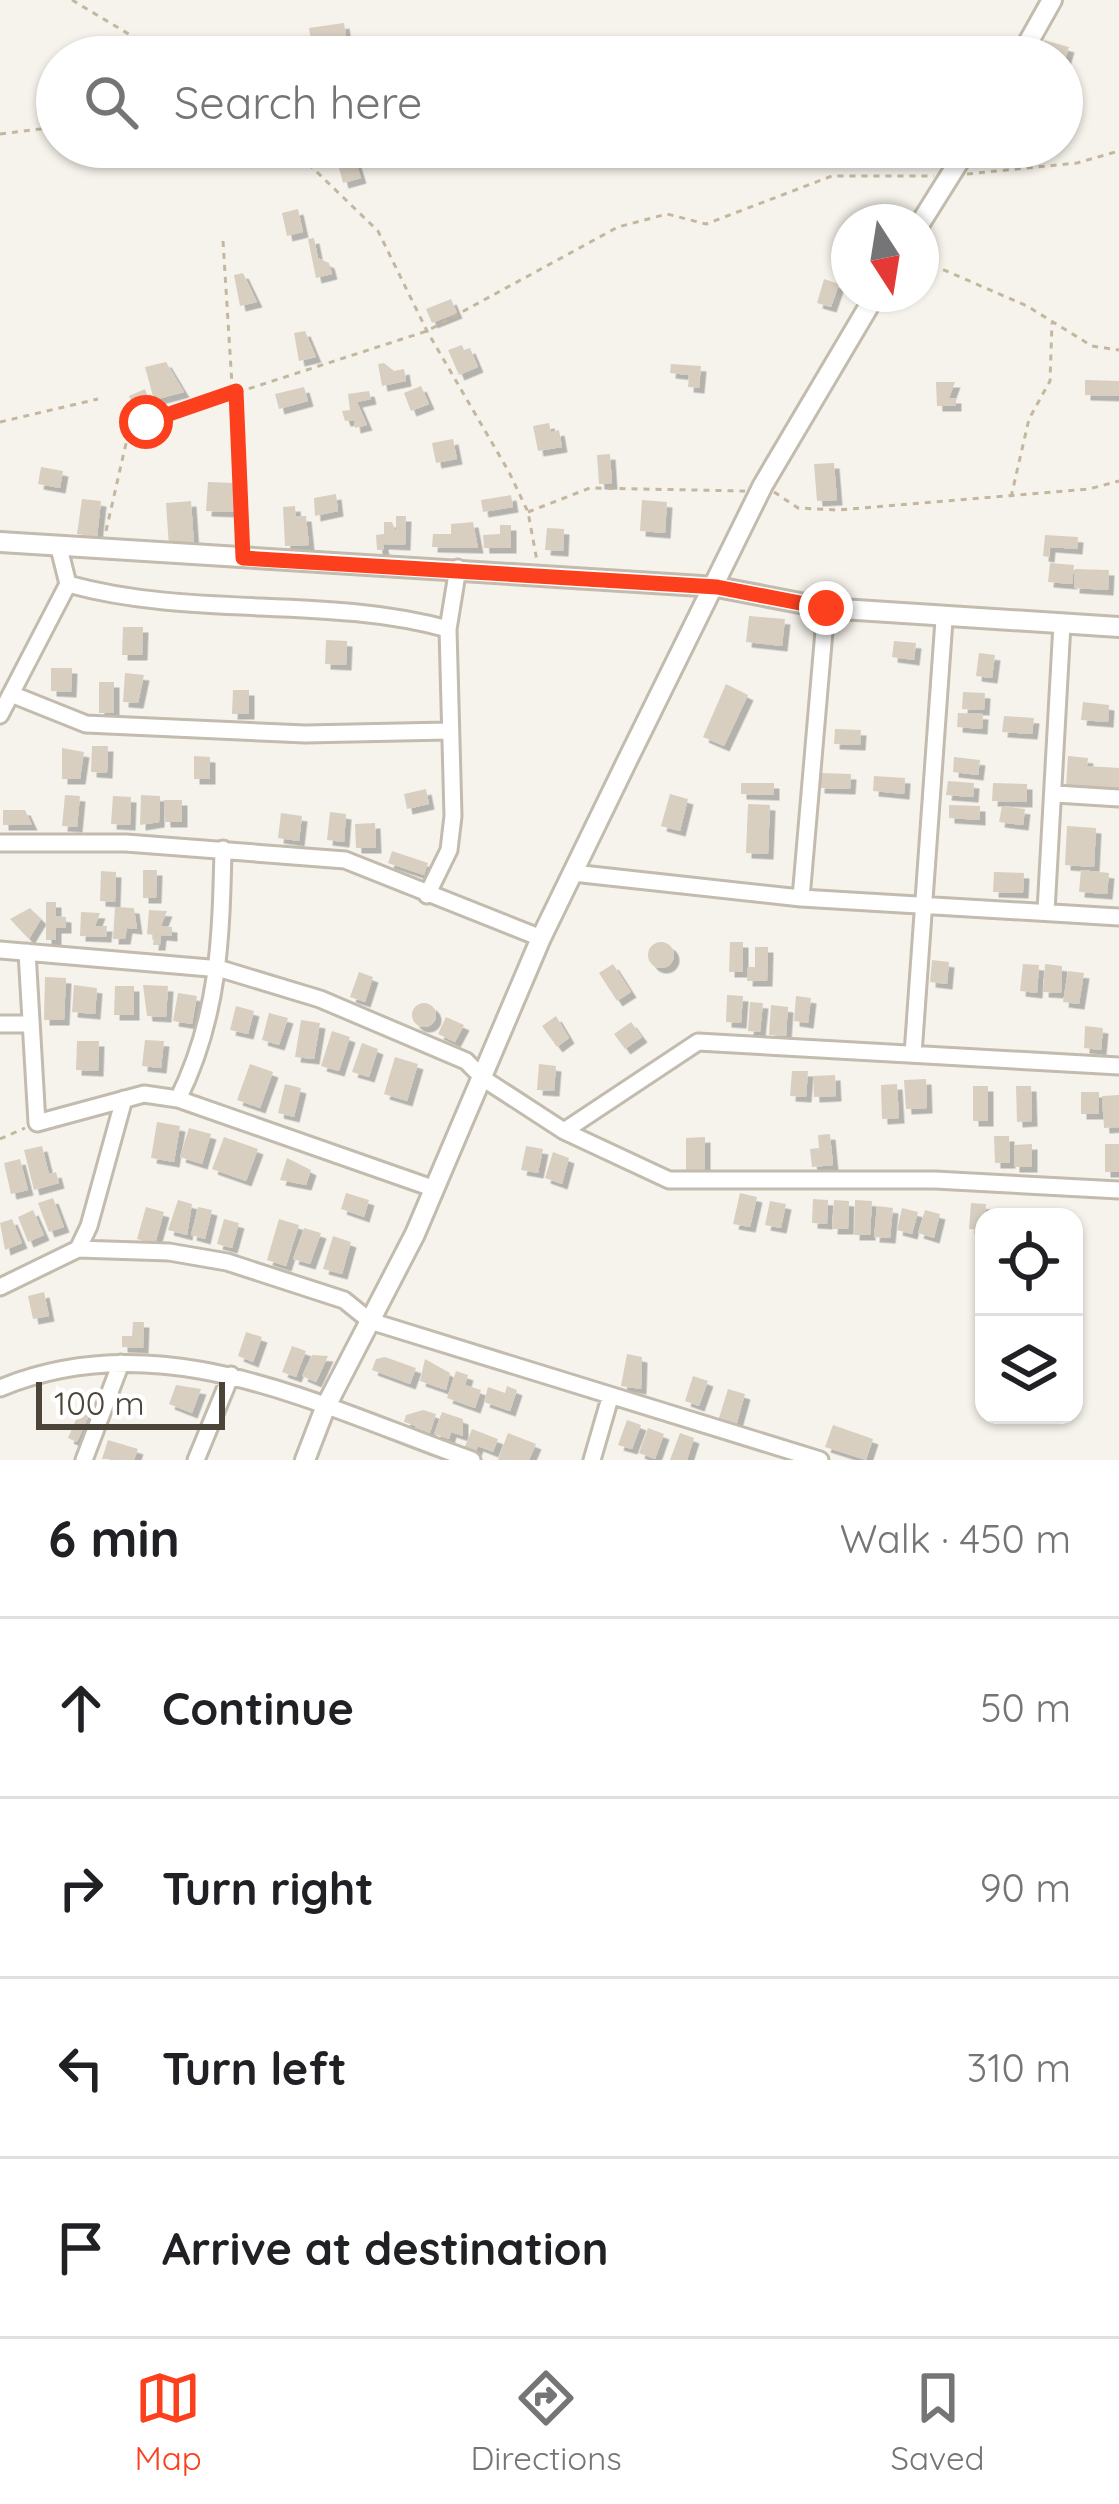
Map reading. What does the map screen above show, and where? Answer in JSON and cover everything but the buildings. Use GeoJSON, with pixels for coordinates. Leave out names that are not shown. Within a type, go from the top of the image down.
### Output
{"type":"FeatureCollection","features":[{"type":"Feature","properties":{"kind":"street"},"geometry":{"type":"LineString","coordinates":[[1032,36],[1052,0]]}},
{"type":"Feature","properties":{"kind":"street"},"geometry":{"type":"LineString","coordinates":[[933,204],[956,168]]}},
{"type":"Feature","properties":{"kind":"street"},"geometry":{"type":"LineString","coordinates":[[305,1460],[325,1408],[435,1189],[541,938],[763,485],[865,312]]}},
{"type":"Feature","properties":{"kind":"street"},"geometry":{"type":"LineString","coordinates":[[0,542],[717,587],[826,608],[944,620],[1119,628]]}},
{"type":"Feature","properties":{"kind":"street"},"geometry":{"type":"LineString","coordinates":[[0,715],[68,584],[59,548]]}},
{"type":"Feature","properties":{"kind":"street"},"geometry":{"type":"LineString","coordinates":[[427,895],[449,850],[453,816],[448,629],[458,568]]}},
{"type":"Feature","properties":{"kind":"street"},"geometry":{"type":"LineString","coordinates":[[68,584],[190,608],[360,614],[448,629]]}},
{"type":"Feature","properties":{"kind":"street"},"geometry":{"type":"LineString","coordinates":[[801,898],[826,608]]}},
{"type":"Feature","properties":{"kind":"street"},"geometry":{"type":"LineString","coordinates":[[913,1054],[944,620]]}},
{"type":"Feature","properties":{"kind":"street"},"geometry":{"type":"LineString","coordinates":[[1046,911],[1063,624]]}},
{"type":"Feature","properties":{"kind":"street"},"geometry":{"type":"LineString","coordinates":[[11,694],[86,724],[305,734],[448,731]]}},
{"type":"Feature","properties":{"kind":"street"},"geometry":{"type":"LineString","coordinates":[[1056,794],[1119,798]]}},
{"type":"Feature","properties":{"kind":"street"},"geometry":{"type":"LineString","coordinates":[[0,843],[223,849],[345,860],[541,938]]}},
{"type":"Feature","properties":{"kind":"street"},"geometry":{"type":"LineString","coordinates":[[178,1100],[204,1042],[221,969],[223,849]]}},
{"type":"Feature","properties":{"kind":"street"},"geometry":{"type":"LineString","coordinates":[[573,873],[801,898],[1119,917]]}},
{"type":"Feature","properties":{"kind":"street"},"geometry":{"type":"LineString","coordinates":[[1,946],[221,969],[273,982],[466,1061],[484,1079],[564,1131],[656,1177],[682,1181],[935,1180],[1119,1190]]}},
{"type":"Feature","properties":{"kind":"street"},"geometry":{"type":"LineString","coordinates":[[27,952],[37,1123],[144,1094],[178,1100],[435,1189]]}},
{"type":"Feature","properties":{"kind":"street"},"geometry":{"type":"LineString","coordinates":[[0,1024],[31,1024]]}},
{"type":"Feature","properties":{"kind":"street"},"geometry":{"type":"LineString","coordinates":[[564,1131],[698,1042],[1119,1066]]}},
{"type":"Feature","properties":{"kind":"street"},"geometry":{"type":"LineString","coordinates":[[78,1249],[89,1226],[124,1099]]}},
{"type":"Feature","properties":{"kind":"street"},"geometry":{"type":"LineString","coordinates":[[0,1287],[78,1249],[169,1252],[227,1262],[344,1300],[370,1321],[820,1460]]}},
{"type":"Feature","properties":{"kind":"street"},"geometry":{"type":"LineString","coordinates":[[0,1388],[59,1369],[121,1363],[202,1366],[472,1460]]}},
{"type":"Feature","properties":{"kind":"street"},"geometry":{"type":"LineString","coordinates":[[84,1460],[121,1363]]}},
{"type":"Feature","properties":{"kind":"street"},"geometry":{"type":"LineString","coordinates":[[196,1460],[231,1375]]}},
{"type":"Feature","properties":{"kind":"street"},"geometry":{"type":"LineString","coordinates":[[592,1460],[610,1398]]}},
{"type":"Feature","properties":{"kind":"path"},"geometry":{"type":"LineString","coordinates":[[72,0],[132,36]]}},
{"type":"Feature","properties":{"kind":"path"},"geometry":{"type":"LineString","coordinates":[[0,134],[36,130]]}},
{"type":"Feature","properties":{"kind":"path"},"geometry":{"type":"LineString","coordinates":[[1083,161],[1119,151]]}},
{"type":"Feature","properties":{"kind":"path"},"geometry":{"type":"LineString","coordinates":[[314,168],[371,220],[427,332],[528,512],[539,577]]}},
{"type":"Feature","properties":{"kind":"path"},"geometry":{"type":"LineString","coordinates":[[103,551],[117,467],[134,427],[427,332],[618,227],[667,214],[706,224],[832,176],[952,176],[1029,168]]}},
{"type":"Feature","properties":{"kind":"path"},"geometry":{"type":"LineString","coordinates":[[223,241],[243,558]]}},
{"type":"Feature","properties":{"kind":"path"},"geometry":{"type":"LineString","coordinates":[[939,268],[1052,321],[1092,346],[1119,350]]}},
{"type":"Feature","properties":{"kind":"path"},"geometry":{"type":"LineString","coordinates":[[1011,497],[1029,419],[1049,381],[1052,321]]}},
{"type":"Feature","properties":{"kind":"path"},"geometry":{"type":"LineString","coordinates":[[0,422],[98,399]]}},
{"type":"Feature","properties":{"kind":"path"},"geometry":{"type":"LineString","coordinates":[[528,512],[590,488],[668,494],[757,492],[763,485],[798,508],[817,510],[1011,497],[1119,481]]}},
{"type":"Feature","properties":{"kind":"path"},"geometry":{"type":"LineString","coordinates":[[0,1139],[37,1123]]}},
{"type":"Feature","properties":{"kind":"route"},"geometry":{"type":"LineString","coordinates":[[146,422],[236,391],[243,558],[717,587],[826,608]]}}]}
